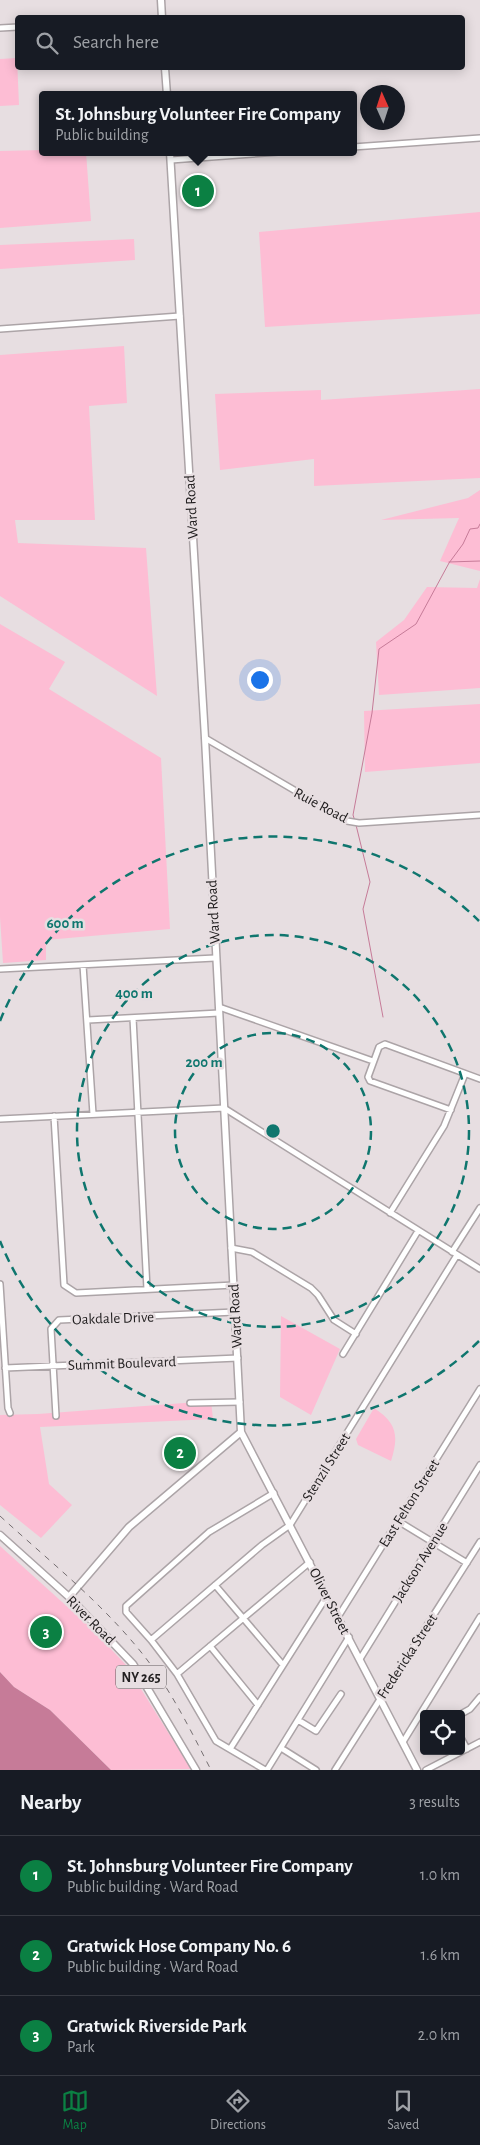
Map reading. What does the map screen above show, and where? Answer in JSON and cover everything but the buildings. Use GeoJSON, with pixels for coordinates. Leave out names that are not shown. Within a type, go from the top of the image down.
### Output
{"type":"FeatureCollection","features":[{"type":"Feature","properties":{"kind":"main road"},"geometry":{"type":"LineString","coordinates":[[161,0],[162,15]]}},
{"type":"Feature","properties":{"kind":"main road"},"geometry":{"type":"LineString","coordinates":[[165,70],[167,91]]}},
{"type":"Feature","properties":{"kind":"main road","name":"Ward Road"},"geometry":{"type":"LineString","coordinates":[[170,156],[205,738],[241,1432]]}},
{"type":"Feature","properties":{"kind":"main road"},"geometry":{"type":"LineString","coordinates":[[69,1597],[129,1527],[241,1432]]}},
{"type":"Feature","properties":{"kind":"main road","name":"Oliver Street"},"geometry":{"type":"LineString","coordinates":[[241,1432],[416,1769]]}},
{"type":"Feature","properties":{"kind":"main road","name":"River Road"},"geometry":{"type":"LineString","coordinates":[[0,1536],[69,1597],[133,1664],[196,1770]]}},
{"type":"Feature","properties":{"kind":"street"},"geometry":{"type":"LineString","coordinates":[[0,28],[15,27]]}},
{"type":"Feature","properties":{"kind":"street"},"geometry":{"type":"LineString","coordinates":[[357,147],[480,138]]}},
{"type":"Feature","properties":{"kind":"street"},"geometry":{"type":"LineString","coordinates":[[171,160],[224,156]]}},
{"type":"Feature","properties":{"kind":"street"},"geometry":{"type":"LineString","coordinates":[[0,329],[180,316]]}},
{"type":"Feature","properties":{"kind":"street","name":"Ruie Road"},"geometry":{"type":"LineString","coordinates":[[205,738],[347,821],[359,823],[480,815]]}},
{"type":"Feature","properties":{"kind":"street"},"geometry":{"type":"LineString","coordinates":[[0,969],[215,958]]}},
{"type":"Feature","properties":{"kind":"street"},"geometry":{"type":"LineString","coordinates":[[83,965],[93,1114]]}},
{"type":"Feature","properties":{"kind":"street"},"geometry":{"type":"LineString","coordinates":[[88,1020],[219,1010],[373,1061]]}},
{"type":"Feature","properties":{"kind":"street"},"geometry":{"type":"LineString","coordinates":[[133,1018],[147,1289]]}},
{"type":"Feature","properties":{"kind":"street"},"geometry":{"type":"LineString","coordinates":[[451,1110],[370,1081],[368,1077],[379,1047],[385,1044],[480,1079]]}},
{"type":"Feature","properties":{"kind":"street"},"geometry":{"type":"LineString","coordinates":[[390,1213],[444,1126],[465,1074]]}},
{"type":"Feature","properties":{"kind":"street"},"geometry":{"type":"LineString","coordinates":[[0,1119],[224,1108],[480,1270]]}},
{"type":"Feature","properties":{"kind":"street"},"geometry":{"type":"LineString","coordinates":[[54,1116],[64,1285],[76,1293],[234,1285]]}},
{"type":"Feature","properties":{"kind":"street","name":"Stenzil Street"},"geometry":{"type":"LineString","coordinates":[[151,1640],[262,1545],[290,1525],[455,1254],[480,1208]]}},
{"type":"Feature","properties":{"kind":"street"},"geometry":{"type":"LineString","coordinates":[[343,1354],[418,1231]]}},
{"type":"Feature","properties":{"kind":"street"},"geometry":{"type":"LineString","coordinates":[[231,1248],[252,1252],[311,1288],[318,1294],[334,1320],[356,1334]]}},
{"type":"Feature","properties":{"kind":"street"},"geometry":{"type":"LineString","coordinates":[[0,1284],[8,1408],[10,1413]]}},
{"type":"Feature","properties":{"kind":"street","name":"Oakdale Drive"},"geometry":{"type":"LineString","coordinates":[[56,1416],[51,1329],[59,1320],[235,1312]]}},
{"type":"Feature","properties":{"kind":"street","name":"Summit Boulevard"},"geometry":{"type":"LineString","coordinates":[[5,1368],[238,1358]]}},
{"type":"Feature","properties":{"kind":"street","name":"East Felton Street"},"geometry":{"type":"LineString","coordinates":[[338,1618],[480,1389]]}},
{"type":"Feature","properties":{"kind":"street"},"geometry":{"type":"LineString","coordinates":[[190,1403],[240,1402]]}},
{"type":"Feature","properties":{"kind":"street","name":"Jackson Avenue"},"geometry":{"type":"LineString","coordinates":[[360,1659],[480,1465]]}},
{"type":"Feature","properties":{"kind":"street"},"geometry":{"type":"LineString","coordinates":[[274,1493],[210,1532],[126,1606],[126,1612],[151,1640],[177,1674],[216,1741],[266,1770],[348,1637]]}},
{"type":"Feature","properties":{"kind":"street"},"geometry":{"type":"LineString","coordinates":[[398,1521],[467,1563]]}},
{"type":"Feature","properties":{"kind":"street","name":"Fredericka Street"},"geometry":{"type":"LineString","coordinates":[[335,1770],[480,1542]]}},
{"type":"Feature","properties":{"kind":"street"},"geometry":{"type":"LineString","coordinates":[[177,1674],[310,1562]]}},
{"type":"Feature","properties":{"kind":"street"},"geometry":{"type":"LineString","coordinates":[[215,1586],[283,1665]]}},
{"type":"Feature","properties":{"kind":"street"},"geometry":{"type":"LineString","coordinates":[[230,1749],[327,1596]]}},
{"type":"Feature","properties":{"kind":"street"},"geometry":{"type":"LineString","coordinates":[[403,1742],[480,1617]]}},
{"type":"Feature","properties":{"kind":"street"},"geometry":{"type":"LineString","coordinates":[[210,1646],[258,1705]]}},
{"type":"Feature","properties":{"kind":"street"},"geometry":{"type":"LineString","coordinates":[[298,1720],[316,1731],[341,1694]]}},
{"type":"Feature","properties":{"kind":"street"},"geometry":{"type":"LineString","coordinates":[[465,1712],[470,1709],[480,1697]]}},
{"type":"Feature","properties":{"kind":"street"},"geometry":{"type":"LineString","coordinates":[[426,1770],[480,1742]]}},
{"type":"Feature","properties":{"kind":"street"},"geometry":{"type":"LineString","coordinates":[[465,1745],[467,1749]]}},
{"type":"Feature","properties":{"kind":"street"},"geometry":{"type":"LineString","coordinates":[[281,1748],[316,1770]]}},
{"type":"Feature","properties":{"kind":"shaded area"},"geometry":{"type":"Polygon","coordinates":[[[15,58],[19,105],[0,106],[0,59],[15,58]]]}},
{"type":"Feature","properties":{"kind":"shaded area"},"geometry":{"type":"Polygon","coordinates":[[[39,150],[39,156],[86,156],[91,221],[0,228],[0,151],[39,150]]]}},
{"type":"Feature","properties":{"kind":"shaded area"},"geometry":{"type":"Polygon","coordinates":[[[480,212],[480,314],[265,327],[259,232],[480,212]]]}},
{"type":"Feature","properties":{"kind":"shaded area"},"geometry":{"type":"Polygon","coordinates":[[[134,239],[135,260],[0,269],[0,245],[134,239]]]}},
{"type":"Feature","properties":{"kind":"shaded area"},"geometry":{"type":"Polygon","coordinates":[[[124,346],[127,403],[89,406],[95,520],[15,520],[18,543],[146,548],[157,696],[0,596],[0,355],[124,346]]]}},
{"type":"Feature","properties":{"kind":"shaded area"},"geometry":{"type":"Polygon","coordinates":[[[480,389],[480,478],[314,486],[314,459],[220,470],[215,394],[321,390],[321,400],[480,389]]]}},
{"type":"Feature","properties":{"kind":"shaded area"},"geometry":{"type":"Polygon","coordinates":[[[480,490],[480,571],[440,561],[459,518],[381,520],[468,498],[480,490]]]}},
{"type":"Feature","properties":{"kind":"shaded area"},"geometry":{"type":"Polygon","coordinates":[[[480,579],[480,688],[379,695],[376,642],[404,620],[427,587],[477,588],[480,579]]]}},
{"type":"Feature","properties":{"kind":"shaded area"},"geometry":{"type":"Polygon","coordinates":[[[0,624],[65,662],[49,689],[161,758],[170,929],[46,940],[46,960],[3,963],[0,917],[0,624]]]}},
{"type":"Feature","properties":{"kind":"shaded area"},"geometry":{"type":"Polygon","coordinates":[[[480,704],[480,763],[365,772],[364,711],[480,704]]]}},
{"type":"Feature","properties":{"kind":"shaded area"},"geometry":{"type":"Polygon","coordinates":[[[281,1316],[340,1349],[311,1415],[280,1397],[281,1316]]]}},
{"type":"Feature","properties":{"kind":"shaded area"},"geometry":{"type":"Polygon","coordinates":[[[211,1401],[213,1419],[40,1427],[49,1484],[72,1505],[41,1538],[0,1505],[0,1415],[38,1414],[211,1401]]]}},
{"type":"Feature","properties":{"kind":"shaded area"},"geometry":{"type":"Polygon","coordinates":[[[374,1408],[387,1419],[394,1431],[395,1444],[391,1461],[358,1445],[356,1439],[374,1408]]]}},
{"type":"Feature","properties":{"kind":"shaded area"},"geometry":{"type":"Polygon","coordinates":[[[0,1546],[92,1629],[126,1665],[191,1769],[111,1770],[50,1710],[14,1687],[0,1672],[0,1546]]]}},
{"type":"Feature","properties":{"kind":"shaded area"},"geometry":{"type":"Polygon","coordinates":[[[0,1672],[14,1687],[50,1710],[111,1770],[0,1770],[0,1672]]]}},
{"type":"Feature","properties":{"kind":"waterway"},"geometry":{"type":"LineString","coordinates":[[355,821],[353,815],[372,713],[379,649],[416,624],[470,529],[478,528],[480,524]]}},
{"type":"Feature","properties":{"kind":"waterway"},"geometry":{"type":"LineString","coordinates":[[449,562],[480,561]]}},
{"type":"Feature","properties":{"kind":"waterway"},"geometry":{"type":"LineString","coordinates":[[356,825],[370,882],[363,909],[383,1017]]}},
{"type":"Feature","properties":{"kind":"railway"},"geometry":{"type":"LineString","coordinates":[[0,1516],[91,1598],[141,1652],[170,1694],[211,1770]]}},
{"type":"Feature","properties":{"kind":"place","name":"St. Johnsburg Volunteer Fire Company"},"geometry":{"type":"Point","coordinates":[198,191]}},
{"type":"Feature","properties":{"kind":"place","name":"Gratwick Hose Company No. 6"},"geometry":{"type":"Point","coordinates":[180,1453]}},
{"type":"Feature","properties":{"kind":"place","name":"Gratwick Riverside Park"},"geometry":{"type":"Point","coordinates":[46,1632]}}]}
